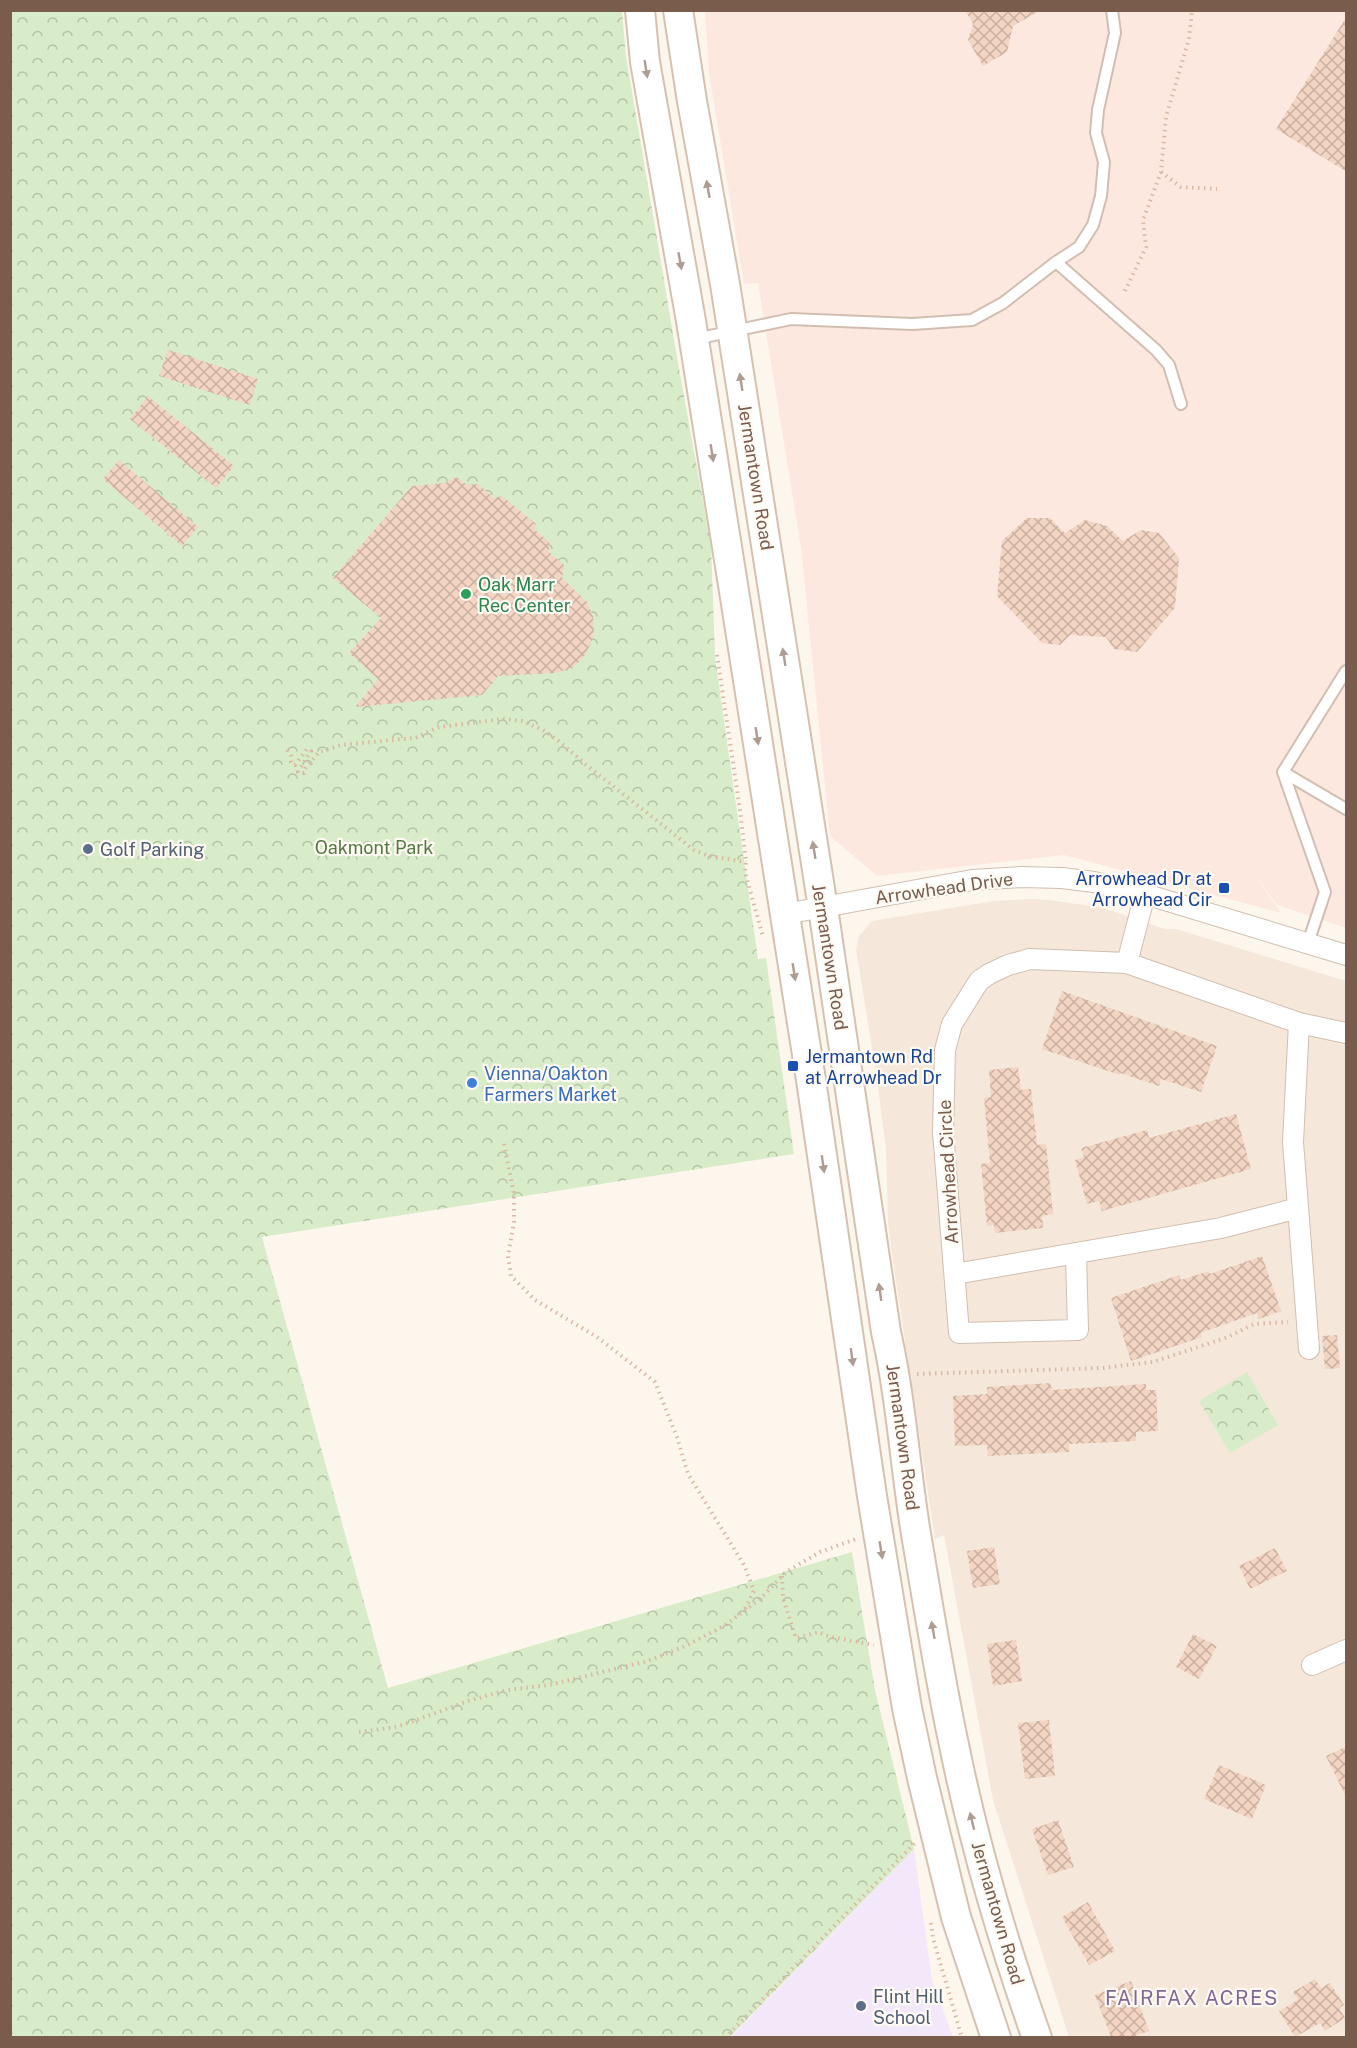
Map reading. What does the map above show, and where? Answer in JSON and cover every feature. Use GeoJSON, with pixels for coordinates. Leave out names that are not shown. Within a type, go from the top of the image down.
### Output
{"type":"FeatureCollection","features":[{"type":"Feature","properties":{"kind":"main road"},"geometry":{"type":"LineString","coordinates":[[640,10],[645,62],[693,339],[785,914],[907,1708],[956,1917],[996,2037]]}},
{"type":"Feature","properties":{"kind":"main road","name":"Jermantown Road"},"geometry":{"type":"LineString","coordinates":[[678,10],[733,332],[824,908],[886,1332],[896,1376],[915,1530],[954,1746],[991,1898],[1037,2037]]}},
{"type":"Feature","properties":{"kind":"street","name":"Arrowhead Drive"},"geometry":{"type":"LineString","coordinates":[[785,914],[972,880],[1021,877],[1062,878],[1094,882],[1145,894],[1347,955]]}},
{"type":"Feature","properties":{"kind":"street"},"geometry":{"type":"LineString","coordinates":[[1127,963],[1145,894]]}},
{"type":"Feature","properties":{"kind":"street","name":"Arrowhead Circle"},"geometry":{"type":"LineString","coordinates":[[1076,1252],[1078,1330],[959,1333],[943,1132],[945,1050],[952,1024],[979,981],[1008,965],[1030,959],[1127,963],[1299,1023],[1347,1033]]}},
{"type":"Feature","properties":{"kind":"street"},"geometry":{"type":"LineString","coordinates":[[1299,1023],[1293,1143],[1309,1349]]}},
{"type":"Feature","properties":{"kind":"street"},"geometry":{"type":"LineString","coordinates":[[955,1274],[1221,1228],[1298,1208]]}},
{"type":"Feature","properties":{"kind":"street"},"geometry":{"type":"LineString","coordinates":[[1312,1665],[1347,1650]]}},
{"type":"Feature","properties":{"kind":"lane"},"geometry":{"type":"LineString","coordinates":[[693,339],[791,319],[912,324],[972,320],[1003,303],[1079,247],[1093,225],[1101,196],[1104,162],[1096,133],[1098,110],[1115,33],[1112,10]]}},
{"type":"Feature","properties":{"kind":"lane"},"geometry":{"type":"LineString","coordinates":[[1056,262],[1156,350],[1169,365],[1180,404]]}},
{"type":"Feature","properties":{"kind":"lane"},"geometry":{"type":"LineString","coordinates":[[1283,772],[1347,671]]}},
{"type":"Feature","properties":{"kind":"lane"},"geometry":{"type":"LineString","coordinates":[[1283,772],[1347,809]]}},
{"type":"Feature","properties":{"kind":"lane"},"geometry":{"type":"LineString","coordinates":[[1283,772],[1325,892],[1308,943]]}},
{"type":"Feature","properties":{"kind":"path"},"geometry":{"type":"LineString","coordinates":[[1125,291],[1146,247],[1143,220],[1161,172],[1166,117],[1189,39],[1192,10]]}},
{"type":"Feature","properties":{"kind":"path"},"geometry":{"type":"LineString","coordinates":[[1161,172],[1181,187],[1217,189]]}},
{"type":"Feature","properties":{"kind":"path"},"geometry":{"type":"LineString","coordinates":[[287,750],[291,756],[291,762],[295,765],[307,749],[310,751],[298,772],[304,773],[319,752],[341,746],[415,738],[439,727],[502,719],[522,721],[543,730],[560,742],[694,850],[718,858],[746,862]]}},
{"type":"Feature","properties":{"kind":"path"},"geometry":{"type":"LineString","coordinates":[[746,872],[765,944]]}},
{"type":"Feature","properties":{"kind":"path"},"geometry":{"type":"LineString","coordinates":[[504,1144],[514,1194],[514,1222],[508,1256],[511,1276],[535,1300],[597,1337],[655,1382],[677,1437],[688,1474],[744,1565],[754,1591],[744,1611]]}},
{"type":"Feature","properties":{"kind":"path"},"geometry":{"type":"LineString","coordinates":[[910,1375],[1102,1368],[1153,1362],[1228,1337],[1254,1324],[1307,1322]]}},
{"type":"Feature","properties":{"kind":"path"},"geometry":{"type":"LineString","coordinates":[[359,1732],[398,1726],[507,1690],[549,1685],[648,1661],[683,1647],[724,1626],[760,1599],[786,1572],[820,1552],[859,1538],[879,1535]]}},
{"type":"Feature","properties":{"kind":"path"},"geometry":{"type":"LineString","coordinates":[[782,1576],[783,1598],[796,1638],[818,1632],[831,1637],[878,1646]]}},
{"type":"Feature","properties":{"kind":"path"},"geometry":{"type":"LineString","coordinates":[[725,2037],[918,1841]]}},
{"type":"Feature","properties":{"kind":"shaded area"},"geometry":{"type":"Polygon","coordinates":[[[705,11],[1346,11],[1346,928],[1277,905],[1255,875],[1281,913],[1064,855],[877,876],[830,836],[801,548],[758,283],[744,284],[709,73],[705,11]]]}},
{"type":"Feature","properties":{"kind":"shaded area"},"geometry":{"type":"Polygon","coordinates":[[[1029,899],[1104,908],[1165,929],[1176,929],[1346,981],[1346,2037],[1069,2037],[993,1800],[944,1535],[935,1539],[892,1255],[888,1221],[886,1149],[856,949],[859,936],[872,921],[994,901],[1029,899]]]}},
{"type":"Feature","properties":{"kind":"shaded area"},"geometry":{"type":"Polygon","coordinates":[[[914,1849],[932,1980],[953,2037],[730,2038],[914,1849]]]}},
{"type":"Feature","properties":{"kind":"green space","name":"Oakmont Park"},"geometry":{"type":"Polygon","coordinates":[[[11,11],[622,11],[626,56],[711,545],[715,657],[758,959],[766,958],[794,1154],[262,1237],[388,1688],[852,1552],[875,1690],[914,1849],[730,2037],[11,2038],[11,11]]]}},
{"type":"Feature","properties":{"kind":"green space"},"geometry":{"type":"Polygon","coordinates":[[[1247,1372],[1278,1425],[1230,1453],[1199,1401],[1247,1372]]]}},
{"type":"Feature","properties":{"kind":"building"},"geometry":{"type":"Polygon","coordinates":[[[965,10],[1041,10],[1013,26],[1007,52],[983,66],[968,40],[973,24],[965,10]]]}},
{"type":"Feature","properties":{"kind":"building"},"geometry":{"type":"Polygon","coordinates":[[[1347,16],[1347,172],[1276,129],[1347,16]]]}},
{"type":"Feature","properties":{"kind":"building"},"geometry":{"type":"Polygon","coordinates":[[[168,350],[258,379],[250,405],[159,376],[168,350]]]}},
{"type":"Feature","properties":{"kind":"building"},"geometry":{"type":"Polygon","coordinates":[[[148,396],[234,466],[216,488],[130,419],[148,396]]]}},
{"type":"Feature","properties":{"kind":"building"},"geometry":{"type":"Polygon","coordinates":[[[119,460],[198,527],[182,546],[103,479],[119,460]]]}},
{"type":"Feature","properties":{"kind":"building","name":"Oak Marr Rec Center"},"geometry":{"type":"Polygon","coordinates":[[[457,477],[467,485],[478,484],[494,498],[502,496],[536,524],[535,530],[549,542],[549,552],[564,565],[562,578],[587,602],[593,616],[592,641],[585,655],[573,668],[555,673],[498,676],[482,695],[355,707],[378,679],[349,653],[381,618],[333,578],[412,486],[445,483],[457,477]]]}},
{"type":"Feature","properties":{"kind":"building"},"geometry":{"type":"Polygon","coordinates":[[[1027,518],[1050,518],[1065,533],[1085,520],[1107,526],[1123,541],[1141,530],[1159,533],[1179,558],[1175,608],[1137,652],[1114,649],[1106,637],[1070,635],[1060,645],[1042,643],[997,596],[1002,541],[1027,518]]]}},
{"type":"Feature","properties":{"kind":"building"},"geometry":{"type":"Polygon","coordinates":[[[1062,991],[1217,1046],[1201,1092],[1161,1079],[1159,1086],[1042,1049],[1062,991]]]}},
{"type":"Feature","properties":{"kind":"building"},"geometry":{"type":"Polygon","coordinates":[[[1018,1067],[1021,1090],[1031,1089],[1037,1145],[1046,1144],[1053,1214],[1042,1216],[1043,1228],[995,1233],[994,1225],[987,1226],[981,1164],[990,1163],[984,1098],[991,1097],[989,1070],[1018,1067]]]}},
{"type":"Feature","properties":{"kind":"building"},"geometry":{"type":"Polygon","coordinates":[[[1236,1114],[1251,1169],[1102,1211],[1099,1201],[1087,1204],[1075,1160],[1084,1157],[1081,1148],[1147,1130],[1149,1138],[1236,1114]]]}},
{"type":"Feature","properties":{"kind":"building"},"geometry":{"type":"Polygon","coordinates":[[[1262,1256],[1281,1311],[1259,1319],[1257,1313],[1200,1333],[1202,1337],[1131,1361],[1111,1298],[1179,1275],[1181,1280],[1209,1271],[1210,1274],[1262,1256]]]}},
{"type":"Feature","properties":{"kind":"building"},"geometry":{"type":"Polygon","coordinates":[[[1337,1335],[1340,1368],[1325,1369],[1322,1336],[1337,1335]]]}},
{"type":"Feature","properties":{"kind":"building"},"geometry":{"type":"Polygon","coordinates":[[[1050,1383],[1052,1390],[1146,1384],[1146,1390],[1156,1390],[1158,1431],[1136,1432],[1136,1441],[1069,1444],[1069,1452],[988,1456],[987,1445],[955,1446],[953,1396],[987,1394],[987,1387],[1050,1383]]]}},
{"type":"Feature","properties":{"kind":"building"},"geometry":{"type":"Polygon","coordinates":[[[994,1547],[1000,1584],[973,1588],[967,1551],[994,1547]]]}},
{"type":"Feature","properties":{"kind":"building"},"geometry":{"type":"Polygon","coordinates":[[[1275,1548],[1287,1571],[1250,1589],[1239,1566],[1275,1548]]]}},
{"type":"Feature","properties":{"kind":"building"},"geometry":{"type":"Polygon","coordinates":[[[1193,1634],[1217,1646],[1199,1679],[1176,1667],[1193,1634]]]}},
{"type":"Feature","properties":{"kind":"building"},"geometry":{"type":"Polygon","coordinates":[[[1016,1640],[1022,1681],[993,1686],[987,1644],[1016,1640]]]}},
{"type":"Feature","properties":{"kind":"building"},"geometry":{"type":"Polygon","coordinates":[[[1049,1720],[1055,1776],[1025,1779],[1018,1723],[1049,1720]]]}},
{"type":"Feature","properties":{"kind":"building"},"geometry":{"type":"Polygon","coordinates":[[[1347,1746],[1347,1799],[1326,1756],[1347,1746]]]}},
{"type":"Feature","properties":{"kind":"building"},"geometry":{"type":"Polygon","coordinates":[[[1219,1765],[1266,1785],[1252,1819],[1204,1799],[1219,1765]]]}},
{"type":"Feature","properties":{"kind":"building"},"geometry":{"type":"Polygon","coordinates":[[[1058,1820],[1074,1867],[1048,1875],[1032,1829],[1058,1820]]]}},
{"type":"Feature","properties":{"kind":"building"},"geometry":{"type":"Polygon","coordinates":[[[1088,1902],[1115,1951],[1089,1965],[1062,1917],[1088,1902]]]}},
{"type":"Feature","properties":{"kind":"building"},"geometry":{"type":"Polygon","coordinates":[[[1315,1979],[1321,1988],[1330,1983],[1344,2005],[1339,2008],[1345,2018],[1325,2031],[1320,2023],[1295,2037],[1279,2011],[1298,2000],[1293,1992],[1315,1979]]]}},
{"type":"Feature","properties":{"kind":"building"},"geometry":{"type":"Polygon","coordinates":[[[1131,1981],[1149,2031],[1132,2037],[1111,2037],[1095,1995],[1131,1981]]]}},
{"type":"Feature","properties":{"kind":"place","name":"Oak Marr Rec Center"},"geometry":{"type":"Point","coordinates":[466,594]}},
{"type":"Feature","properties":{"kind":"place","name":"Golf Parking"},"geometry":{"type":"Point","coordinates":[88,849]}},
{"type":"Feature","properties":{"kind":"place","name":"Arrowhead Dr at Arrowhead Cir"},"geometry":{"type":"Point","coordinates":[1224,888]}},
{"type":"Feature","properties":{"kind":"place","name":"Jermantown Rd at Arrowhead Dr"},"geometry":{"type":"Point","coordinates":[793,1066]}},
{"type":"Feature","properties":{"kind":"place","name":"Vienna/Oakton Farmers Market"},"geometry":{"type":"Point","coordinates":[472,1083]}},
{"type":"Feature","properties":{"kind":"place","name":"Flint Hill School"},"geometry":{"type":"Point","coordinates":[861,2006]}},
{"type":"Feature","properties":{"kind":"district","name":"FAIRFAX ACRES"},"geometry":{"type":"Point","coordinates":[1192,1998]}}]}
